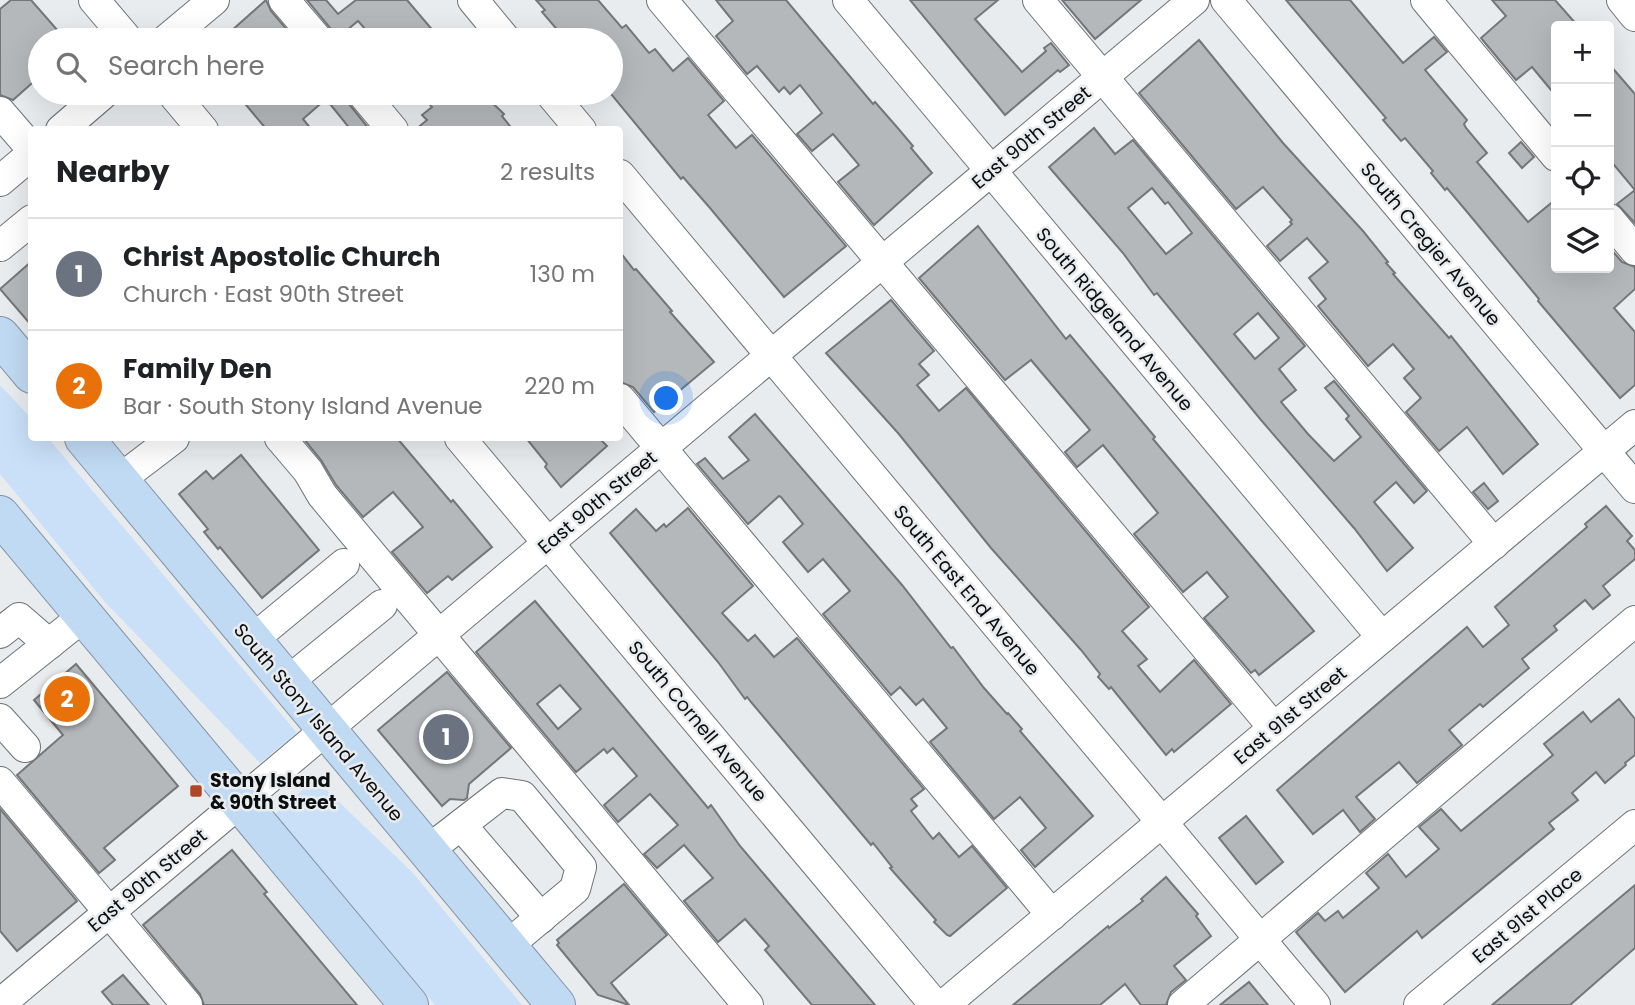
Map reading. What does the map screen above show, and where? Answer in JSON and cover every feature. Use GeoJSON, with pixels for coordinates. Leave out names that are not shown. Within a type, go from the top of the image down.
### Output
{"type":"FeatureCollection","features":[{"type":"Feature","properties":{"kind":"highway"},"geometry":{"type":"LineString","coordinates":[[0,336],[28,369]]}},
{"type":"Feature","properties":{"kind":"highway","name":"South Stony Island Avenue"},"geometry":{"type":"LineString","coordinates":[[86,441],[556,1005]]}},
{"type":"Feature","properties":{"kind":"highway"},"geometry":{"type":"LineString","coordinates":[[0,515],[409,1005]]}},
{"type":"Feature","properties":{"kind":"street"},"geometry":{"type":"LineString","coordinates":[[94,0],[118,28]]}},
{"type":"Feature","properties":{"kind":"street"},"geometry":{"type":"LineString","coordinates":[[180,28],[214,0]]}},
{"type":"Feature","properties":{"kind":"street"},"geometry":{"type":"LineString","coordinates":[[284,0],[308,28]]}},
{"type":"Feature","properties":{"kind":"street"},"geometry":{"type":"LineString","coordinates":[[473,0],[496,28]]}},
{"type":"Feature","properties":{"kind":"street"},"geometry":{"type":"LineString","coordinates":[[662,0],[1274,728]]}},
{"type":"Feature","properties":{"kind":"street","name":"South Ridgeland Avenue"},"geometry":{"type":"LineString","coordinates":[[848,0],[1382,637]]}},
{"type":"Feature","properties":{"kind":"street"},"geometry":{"type":"LineString","coordinates":[[1038,0],[1494,544]]}},
{"type":"Feature","properties":{"kind":"street","name":"East 90th Street"},"geometry":{"type":"LineString","coordinates":[[0,1004],[1194,0]]}},
{"type":"Feature","properties":{"kind":"street","name":"South Cregier Avenue"},"geometry":{"type":"LineString","coordinates":[[1226,0],[1635,488]]}},
{"type":"Feature","properties":{"kind":"street"},"geometry":{"type":"LineString","coordinates":[[1426,0],[1551,150]]}},
{"type":"Feature","properties":{"kind":"street"},"geometry":{"type":"LineString","coordinates":[[1622,0],[1635,16]]}},
{"type":"Feature","properties":{"kind":"street"},"geometry":{"type":"LineString","coordinates":[[66,126],[90,105]]}},
{"type":"Feature","properties":{"kind":"street"},"geometry":{"type":"LineString","coordinates":[[182,105],[200,126]]}},
{"type":"Feature","properties":{"kind":"street"},"geometry":{"type":"LineString","coordinates":[[372,105],[390,126]]}},
{"type":"Feature","properties":{"kind":"street"},"geometry":{"type":"LineString","coordinates":[[560,105],[578,126]]}},
{"type":"Feature","properties":{"kind":"street"},"geometry":{"type":"LineString","coordinates":[[0,112],[22,167]]}},
{"type":"Feature","properties":{"kind":"street","name":"South East End Avenue"},"geometry":{"type":"LineString","coordinates":[[623,179],[1315,1005]]}},
{"type":"Feature","properties":{"kind":"street"},"geometry":{"type":"LineString","coordinates":[[0,246],[28,223]]}},
{"type":"Feature","properties":{"kind":"street"},"geometry":{"type":"LineString","coordinates":[[1614,225],[1635,250]]}},
{"type":"Feature","properties":{"kind":"street"},"geometry":{"type":"LineString","coordinates":[[623,403],[1052,915]]}},
{"type":"Feature","properties":{"kind":"street","name":"East 91st Street"},"geometry":{"type":"LineString","coordinates":[[944,1005],[1635,425]]}},
{"type":"Feature","properties":{"kind":"street"},"geometry":{"type":"LineString","coordinates":[[118,480],[170,441]]}},
{"type":"Feature","properties":{"kind":"street"},"geometry":{"type":"LineString","coordinates":[[283,441],[308,471],[321,495],[748,1005]]}},
{"type":"Feature","properties":{"kind":"street","name":"South Cornell Avenue"},"geometry":{"type":"LineString","coordinates":[[463,441],[935,1005]]}},
{"type":"Feature","properties":{"kind":"street"},"geometry":{"type":"LineString","coordinates":[[251,641],[344,564]]}},
{"type":"Feature","properties":{"kind":"street"},"geometry":{"type":"LineString","coordinates":[[286,683],[382,605]]}},
{"type":"Feature","properties":{"kind":"street"},"geometry":{"type":"LineString","coordinates":[[0,682],[84,616]]}},
{"type":"Feature","properties":{"kind":"street"},"geometry":{"type":"LineString","coordinates":[[0,633],[19,618],[49,644]]}},
{"type":"Feature","properties":{"kind":"street"},"geometry":{"type":"LineString","coordinates":[[1183,1005],[1635,621]]}},
{"type":"Feature","properties":{"kind":"street"},"geometry":{"type":"LineString","coordinates":[[0,719],[26,747]]}},
{"type":"Feature","properties":{"kind":"street"},"geometry":{"type":"LineString","coordinates":[[0,782],[187,1005]]}},
{"type":"Feature","properties":{"kind":"street"},"geometry":{"type":"LineString","coordinates":[[427,851],[502,793],[522,796],[581,867],[575,889],[507,946]]}},
{"type":"Feature","properties":{"kind":"street"},"geometry":{"type":"LineString","coordinates":[[461,825],[541,918]]}},
{"type":"Feature","properties":{"kind":"street","name":"East 91st Place"},"geometry":{"type":"LineString","coordinates":[[1419,1005],[1635,825]]}},
{"type":"Feature","properties":{"kind":"shaded area"},"geometry":{"type":"Polygon","coordinates":[[[0,385],[28,415],[28,441],[51,441],[297,733],[260,763],[105,602],[0,474],[0,385]]]}},
{"type":"Feature","properties":{"kind":"shaded area"},"geometry":{"type":"Polygon","coordinates":[[[315,779],[413,873],[522,1005],[435,1005],[275,814],[315,779]]]}},
{"type":"Feature","properties":{"kind":"building"},"geometry":{"type":"Polygon","coordinates":[[[11,0],[31,0],[56,28],[28,28],[28,87],[13,100],[0,95],[0,9],[11,0]]]}},
{"type":"Feature","properties":{"kind":"building"},"geometry":{"type":"Polygon","coordinates":[[[266,0],[271,11],[285,28],[234,28],[266,0]]]}},
{"type":"Feature","properties":{"kind":"building"},"geometry":{"type":"Polygon","coordinates":[[[307,0],[326,0],[338,14],[356,0],[407,0],[431,28],[364,28],[358,21],[350,28],[330,28],[307,0]]]}},
{"type":"Feature","properties":{"kind":"building"},"geometry":{"type":"Polygon","coordinates":[[[536,0],[598,0],[622,28],[556,28],[542,12],[545,10],[536,0]]]}},
{"type":"Feature","properties":{"kind":"building"},"geometry":{"type":"Polygon","coordinates":[[[716,0],[786,0],[873,104],[875,102],[913,146],[911,148],[932,173],[874,225],[838,182],[859,165],[833,134],[812,151],[797,134],[822,113],[800,85],[790,94],[784,87],[779,92],[757,66],[747,74],[716,36],[733,21],[716,0]]]}},
{"type":"Feature","properties":{"kind":"building"},"geometry":{"type":"Polygon","coordinates":[[[910,0],[998,0],[975,19],[1022,72],[1046,51],[1044,48],[1051,43],[1069,65],[1060,72],[1058,70],[1005,115],[910,0]]]}},
{"type":"Feature","properties":{"kind":"building"},"geometry":{"type":"Polygon","coordinates":[[[1062,0],[1141,0],[1095,39],[1062,0]]]}},
{"type":"Feature","properties":{"kind":"building"},"geometry":{"type":"Polygon","coordinates":[[[1286,0],[1350,0],[1403,63],[1434,37],[1447,52],[1425,70],[1467,120],[1464,124],[1466,128],[1487,153],[1477,162],[1528,222],[1551,203],[1551,273],[1614,273],[1614,253],[1622,262],[1635,267],[1635,289],[1614,308],[1635,332],[1635,385],[1620,398],[1447,188],[1445,190],[1405,138],[1401,141],[1383,120],[1386,118],[1286,0]]]}},
{"type":"Feature","properties":{"kind":"building"},"geometry":{"type":"Polygon","coordinates":[[[1492,0],[1555,0],[1574,21],[1551,21],[1551,90],[1532,67],[1516,80],[1481,38],[1506,16],[1492,0]]]}},
{"type":"Feature","properties":{"kind":"building"},"geometry":{"type":"Polygon","coordinates":[[[626,25],[649,53],[655,49],[673,71],[688,58],[724,101],[708,115],[736,148],[752,135],[846,246],[784,297],[683,177],[681,179],[620,105],[623,105],[622,28],[626,25]]]}},
{"type":"Feature","properties":{"kind":"building"},"geometry":{"type":"Polygon","coordinates":[[[1199,40],[1283,143],[1363,231],[1388,262],[1386,263],[1395,273],[1393,274],[1449,338],[1451,336],[1538,444],[1503,474],[1467,427],[1439,451],[1406,412],[1421,398],[1404,378],[1414,369],[1393,344],[1368,366],[1318,306],[1326,299],[1309,278],[1328,262],[1307,238],[1280,261],[1267,246],[1292,224],[1292,220],[1263,187],[1236,209],[1139,93],[1199,40]]]}},
{"type":"Feature","properties":{"kind":"building"},"geometry":{"type":"Polygon","coordinates":[[[1614,70],[1635,94],[1635,190],[1614,165],[1614,70]]]}},
{"type":"Feature","properties":{"kind":"building"},"geometry":{"type":"Polygon","coordinates":[[[246,105],[319,105],[303,119],[309,126],[264,126],[246,105]]]}},
{"type":"Feature","properties":{"kind":"building"},"geometry":{"type":"Polygon","coordinates":[[[331,105],[350,105],[367,126],[348,126],[331,105]]]}},
{"type":"Feature","properties":{"kind":"building"},"geometry":{"type":"Polygon","coordinates":[[[430,105],[495,105],[504,114],[502,116],[510,126],[420,126],[427,120],[422,115],[432,107],[430,105]]]}},
{"type":"Feature","properties":{"kind":"building"},"geometry":{"type":"Polygon","coordinates":[[[1094,128],[1115,154],[1133,140],[1305,346],[1279,369],[1296,390],[1281,402],[1334,461],[1361,437],[1346,419],[1349,416],[1325,388],[1334,381],[1427,491],[1414,503],[1396,482],[1374,502],[1413,548],[1387,571],[1354,528],[1157,293],[1154,295],[1123,253],[1049,167],[1094,128]],[[1152,188],[1128,208],[1166,254],[1192,233],[1168,202],[1165,204],[1152,188]],[[1258,313],[1234,334],[1255,359],[1279,338],[1258,313]]]}},
{"type":"Feature","properties":{"kind":"building"},"geometry":{"type":"Polygon","coordinates":[[[1521,142],[1534,157],[1522,168],[1509,153],[1521,142]]]}},
{"type":"Feature","properties":{"kind":"building"},"geometry":{"type":"Polygon","coordinates":[[[1635,190],[1635,223],[1617,204],[1635,190]]]}},
{"type":"Feature","properties":{"kind":"building"},"geometry":{"type":"Polygon","coordinates":[[[978,226],[1066,339],[1070,335],[1155,437],[1153,439],[1314,631],[1259,675],[1255,670],[1251,673],[1204,618],[1228,597],[1207,572],[1183,592],[1134,534],[1158,513],[1103,445],[1077,467],[1065,452],[1090,430],[1031,360],[1005,380],[919,278],[978,226]]]}},
{"type":"Feature","properties":{"kind":"building"},"geometry":{"type":"Polygon","coordinates":[[[623,256],[714,362],[654,412],[633,387],[623,383],[623,256]]]}},
{"type":"Feature","properties":{"kind":"building"},"geometry":{"type":"Polygon","coordinates":[[[28,264],[28,321],[0,289],[28,264]]]}},
{"type":"Feature","properties":{"kind":"building"},"geometry":{"type":"Polygon","coordinates":[[[891,300],[934,351],[919,364],[929,375],[917,385],[939,411],[966,388],[1149,607],[1122,631],[1147,659],[1138,666],[1160,692],[1194,660],[1231,704],[1174,752],[1172,749],[1166,755],[1111,687],[1109,689],[1098,677],[1100,674],[1081,650],[991,548],[898,433],[826,353],[891,300]]]}},
{"type":"Feature","properties":{"kind":"building"},"geometry":{"type":"Polygon","coordinates":[[[755,414],[902,585],[984,688],[1022,729],[1020,731],[1093,816],[1035,867],[1021,850],[1046,828],[1020,797],[994,819],[930,742],[947,728],[923,699],[916,705],[900,687],[891,695],[823,614],[850,591],[823,559],[808,572],[783,542],[803,524],[781,497],[748,524],[697,464],[705,458],[723,479],[749,460],[729,437],[755,414]]]}},
{"type":"Feature","properties":{"kind":"building"},"geometry":{"type":"Polygon","coordinates":[[[305,441],[400,441],[492,547],[452,580],[448,576],[427,593],[392,552],[423,527],[393,492],[363,517],[336,485],[305,441]]]}},
{"type":"Feature","properties":{"kind":"building"},"geometry":{"type":"Polygon","coordinates":[[[528,441],[602,441],[607,446],[561,487],[545,467],[547,464],[528,441]]]}},
{"type":"Feature","properties":{"kind":"building"},"geometry":{"type":"Polygon","coordinates":[[[241,455],[319,550],[262,598],[220,547],[218,549],[204,532],[208,529],[179,494],[206,471],[213,479],[241,455]]]}},
{"type":"Feature","properties":{"kind":"building"},"geometry":{"type":"Polygon","coordinates":[[[1484,483],[1498,501],[1488,509],[1473,492],[1484,483]]]}},
{"type":"Feature","properties":{"kind":"building"},"geometry":{"type":"Polygon","coordinates":[[[1606,506],[1632,536],[1627,541],[1635,550],[1635,559],[1603,586],[1610,595],[1593,609],[1585,600],[1554,626],[1557,630],[1522,659],[1529,668],[1483,707],[1480,704],[1449,730],[1462,745],[1417,783],[1399,762],[1356,797],[1375,819],[1360,832],[1343,810],[1313,834],[1277,790],[1467,627],[1483,647],[1509,625],[1495,607],[1587,527],[1585,524],[1606,506]]]}},
{"type":"Feature","properties":{"kind":"building"},"geometry":{"type":"Polygon","coordinates":[[[688,508],[753,586],[722,613],[748,641],[755,635],[774,657],[797,638],[924,789],[911,799],[917,806],[911,811],[933,839],[939,833],[959,857],[972,846],[1007,888],[950,936],[934,922],[936,920],[890,868],[892,867],[873,843],[871,845],[747,697],[745,699],[718,662],[610,533],[636,509],[656,531],[664,524],[666,527],[688,508]]]}},
{"type":"Feature","properties":{"kind":"building"},"geometry":{"type":"Polygon","coordinates":[[[535,601],[708,808],[711,805],[740,846],[875,1005],[812,1005],[765,950],[769,946],[745,919],[718,942],[684,901],[713,878],[684,845],[657,868],[644,854],[678,825],[650,794],[618,822],[604,805],[637,776],[613,748],[607,753],[604,749],[576,772],[476,652],[535,601]],[[560,685],[537,704],[558,729],[581,709],[560,685]]]}},
{"type":"Feature","properties":{"kind":"building"},"geometry":{"type":"Polygon","coordinates":[[[76,664],[178,786],[104,848],[115,860],[99,873],[17,775],[63,735],[34,700],[76,664]]]}},
{"type":"Feature","properties":{"kind":"building"},"geometry":{"type":"Polygon","coordinates":[[[447,672],[511,748],[469,784],[467,798],[450,799],[442,806],[378,730],[447,672]]]}},
{"type":"Feature","properties":{"kind":"building"},"geometry":{"type":"Polygon","coordinates":[[[1619,699],[1635,719],[1635,755],[1626,765],[1605,783],[1596,772],[1572,793],[1578,800],[1549,823],[1554,829],[1422,938],[1417,931],[1345,992],[1296,932],[1318,913],[1325,921],[1338,911],[1343,918],[1379,888],[1366,873],[1388,854],[1406,877],[1439,849],[1419,827],[1441,809],[1461,831],[1553,755],[1544,744],[1583,712],[1591,722],[1619,699]]]}},
{"type":"Feature","properties":{"kind":"building"},"geometry":{"type":"Polygon","coordinates":[[[0,809],[77,901],[17,951],[0,931],[0,809]]]}},
{"type":"Feature","properties":{"kind":"building"},"geometry":{"type":"Polygon","coordinates":[[[1246,816],[1283,862],[1256,884],[1219,838],[1246,816]]]}},
{"type":"Feature","properties":{"kind":"building"},"geometry":{"type":"Polygon","coordinates":[[[232,850],[267,892],[264,894],[357,1005],[204,1005],[200,994],[143,925],[232,850]]]}},
{"type":"Feature","properties":{"kind":"building"},"geometry":{"type":"Polygon","coordinates":[[[1166,877],[1198,914],[1196,916],[1211,936],[1174,966],[1186,980],[1171,992],[1166,1005],[1141,1005],[1125,984],[1100,1005],[1013,1005],[1108,926],[1109,928],[1143,901],[1141,899],[1166,877]]]}},
{"type":"Feature","properties":{"kind":"building"},"geometry":{"type":"Polygon","coordinates":[[[624,884],[667,935],[611,983],[629,1005],[598,995],[557,945],[557,940],[624,884]]]}},
{"type":"Feature","properties":{"kind":"building"},"geometry":{"type":"Polygon","coordinates":[[[1635,885],[1635,948],[1570,1005],[1492,1005],[1635,885]]]}},
{"type":"Feature","properties":{"kind":"building"},"geometry":{"type":"Polygon","coordinates":[[[123,975],[149,1005],[113,1005],[102,992],[123,975]]]}},
{"type":"Feature","properties":{"kind":"building"},"geometry":{"type":"Polygon","coordinates":[[[1249,982],[1268,1005],[1220,1005],[1249,982]]]}},
{"type":"Feature","properties":{"kind":"place","name":"Family Den"},"geometry":{"type":"Point","coordinates":[67,699]}},
{"type":"Feature","properties":{"kind":"place","name":"Christ Apostolic Church"},"geometry":{"type":"Point","coordinates":[446,737]}},
{"type":"Feature","properties":{"kind":"place","name":"Stony Island & 90th Street"},"geometry":{"type":"Point","coordinates":[196,791]}}]}
